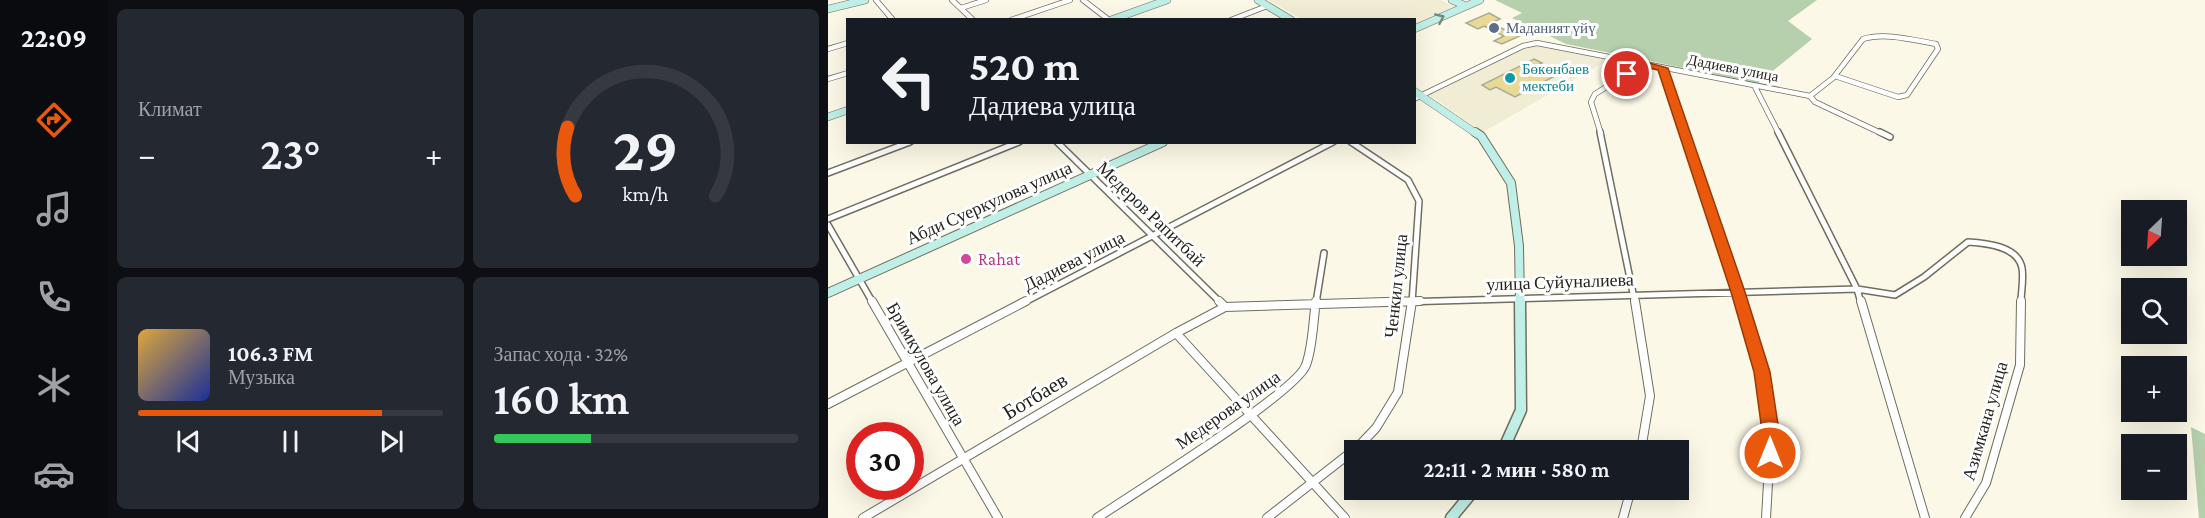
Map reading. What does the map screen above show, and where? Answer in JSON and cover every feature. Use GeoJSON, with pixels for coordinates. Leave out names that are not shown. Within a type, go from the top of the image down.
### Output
{"type":"FeatureCollection","features":[{"type":"Feature","properties":{"kind":"street"},"geometry":{"type":"LineString","coordinates":[[828,9],[865,0]]}},
{"type":"Feature","properties":{"kind":"street"},"geometry":{"type":"LineString","coordinates":[[876,0],[891,18]]}},
{"type":"Feature","properties":{"kind":"street"},"geometry":{"type":"LineString","coordinates":[[952,0],[971,18]]}},
{"type":"Feature","properties":{"kind":"street"},"geometry":{"type":"LineString","coordinates":[[960,8],[986,0]]}},
{"type":"Feature","properties":{"kind":"street"},"geometry":{"type":"LineString","coordinates":[[1017,18],[1070,0]]}},
{"type":"Feature","properties":{"kind":"street"},"geometry":{"type":"LineString","coordinates":[[1083,0],[1107,18]]}},
{"type":"Feature","properties":{"kind":"street"},"geometry":{"type":"LineString","coordinates":[[1116,18],[1167,0]]}},
{"type":"Feature","properties":{"kind":"street"},"geometry":{"type":"LineString","coordinates":[[1258,0],[1288,18]]}},
{"type":"Feature","properties":{"kind":"street"},"geometry":{"type":"LineString","coordinates":[[1452,0],[1466,6]]}},
{"type":"Feature","properties":{"kind":"street"},"geometry":{"type":"LineString","coordinates":[[1416,28],[1480,0]]}},
{"type":"Feature","properties":{"kind":"street"},"geometry":{"type":"LineString","coordinates":[[1236,18],[1267,6]]}},
{"type":"Feature","properties":{"kind":"street"},"geometry":{"type":"LineString","coordinates":[[1835,76],[1898,97],[1907,95],[1938,49],[1936,44],[1871,37],[1862,40],[1835,76],[1820,91],[1809,96],[1815,102],[1890,137]]}},
{"type":"Feature","properties":{"kind":"street","name":"Дадиева улица"},"geometry":{"type":"LineString","coordinates":[[1417,96],[1523,46],[1537,43],[1809,96]]}},
{"type":"Feature","properties":{"kind":"street"},"geometry":{"type":"LineString","coordinates":[[828,49],[846,44]]}},
{"type":"Feature","properties":{"kind":"street"},"geometry":{"type":"LineString","coordinates":[[1642,64],[1595,94],[1591,102],[1599,126],[1634,295],[1650,396],[1643,440]]}},
{"type":"Feature","properties":{"kind":"street"},"geometry":{"type":"LineString","coordinates":[[1663,68],[1738,292],[1762,372],[1771,431],[1766,518]]}},
{"type":"Feature","properties":{"kind":"street"},"geometry":{"type":"LineString","coordinates":[[828,79],[846,74]]}},
{"type":"Feature","properties":{"kind":"street"},"geometry":{"type":"LineString","coordinates":[[1755,87],[1857,289],[1925,518]]}},
{"type":"Feature","properties":{"kind":"street"},"geometry":{"type":"LineString","coordinates":[[1417,96],[1439,106],[1481,136],[1511,183],[1519,246],[1521,410],[1508,440]]}},
{"type":"Feature","properties":{"kind":"street"},"geometry":{"type":"LineString","coordinates":[[828,117],[846,111]]}},
{"type":"Feature","properties":{"kind":"street"},"geometry":{"type":"LineString","coordinates":[[828,173],[905,144]]}},
{"type":"Feature","properties":{"kind":"street"},"geometry":{"type":"LineString","coordinates":[[828,219],[1014,144]]}},
{"type":"Feature","properties":{"kind":"street","name":"Медеров Рапитбай"},"geometry":{"type":"LineString","coordinates":[[1059,144],[1225,307]]}},
{"type":"Feature","properties":{"kind":"street","name":"Абди Суеркулова улица"},"geometry":{"type":"LineString","coordinates":[[828,293],[1159,144]]}},
{"type":"Feature","properties":{"kind":"street","name":"Дадиева улица"},"geometry":{"type":"LineString","coordinates":[[828,404],[1329,144]]}},
{"type":"Feature","properties":{"kind":"street","name":"Ченкил улица"},"geometry":{"type":"LineString","coordinates":[[1354,144],[1408,180],[1419,201],[1412,302],[1398,392],[1376,428],[1365,440]]}},
{"type":"Feature","properties":{"kind":"street","name":"Бримкулова улица"},"geometry":{"type":"LineString","coordinates":[[828,225],[998,518]]}},
{"type":"Feature","properties":{"kind":"street","name":"Азимкана улица"},"geometry":{"type":"LineString","coordinates":[[1895,295],[1924,277],[1968,242],[1997,246],[2016,255],[2022,267],[2019,365],[1986,483],[1965,518]]}},
{"type":"Feature","properties":{"kind":"street","name":"Медерова улица"},"geometry":{"type":"LineString","coordinates":[[1097,518],[1250,415],[1293,383],[1306,366],[1314,304],[1324,253]]}},
{"type":"Feature","properties":{"kind":"street","name":"улица Суйуналиева"},"geometry":{"type":"LineString","coordinates":[[1225,307],[1857,289],[1895,295]]}},
{"type":"Feature","properties":{"kind":"street","name":"Ботбаев"},"geometry":{"type":"LineString","coordinates":[[863,518],[1176,333],[1225,307]]}},
{"type":"Feature","properties":{"kind":"street"},"geometry":{"type":"LineString","coordinates":[[1176,333],[1345,518]]}},
{"type":"Feature","properties":{"kind":"street","name":"Ченкил улица"},"geometry":{"type":"LineString","coordinates":[[1267,518],[1344,458]]}},
{"type":"Feature","properties":{"kind":"street"},"geometry":{"type":"LineString","coordinates":[[1451,518],[1466,500]]}},
{"type":"Feature","properties":{"kind":"street"},"geometry":{"type":"LineString","coordinates":[[1623,518],[1628,500]]}},
{"type":"Feature","properties":{"kind":"shaded area"},"geometry":{"type":"Polygon","coordinates":[[[1268,0],[1441,0],[1454,6],[1416,24],[1416,18],[1300,18],[1268,0]]]}},
{"type":"Feature","properties":{"kind":"shaded area"},"geometry":{"type":"Polygon","coordinates":[[[1538,45],[1609,60],[1483,132],[1429,95],[1526,48],[1538,45]]]}},
{"type":"Feature","properties":{"kind":"green space"},"geometry":{"type":"Polygon","coordinates":[[[1495,0],[1817,0],[1788,21],[1812,39],[1758,83],[1566,44],[1512,18],[1522,13],[1495,0]]]}},
{"type":"Feature","properties":{"kind":"green space"},"geometry":{"type":"Polygon","coordinates":[[[2191,427],[2205,434],[2205,518],[2199,518],[2191,427]]]}},
{"type":"Feature","properties":{"kind":"building","name":"Маданият үйү"},"geometry":{"type":"Polygon","coordinates":[[[1489,13],[1500,19],[1491,23],[1511,33],[1516,30],[1524,34],[1502,44],[1494,41],[1504,36],[1484,26],[1478,29],[1466,23],[1489,13]]]}},
{"type":"Feature","properties":{"kind":"building","name":"Бөкөнбаев мектеби"},"geometry":{"type":"Polygon","coordinates":[[[1534,59],[1542,63],[1534,67],[1553,77],[1515,97],[1496,87],[1490,90],[1482,85],[1534,59]]]}},
{"type":"Feature","properties":{"kind":"place","name":"Маданият үйү"},"geometry":{"type":"Point","coordinates":[1494,28]}},
{"type":"Feature","properties":{"kind":"place","name":"Бөкөнбаев мектеби"},"geometry":{"type":"Point","coordinates":[1510,78]}},
{"type":"Feature","properties":{"kind":"place","name":"Rahat"},"geometry":{"type":"Point","coordinates":[966,259]}},
{"type":"Feature","properties":{"kind":"route"},"geometry":{"type":"LineString","coordinates":[[1627,74],[1642,64],[1663,68],[1738,292],[1762,372],[1771,431],[1770,453]]}}]}
